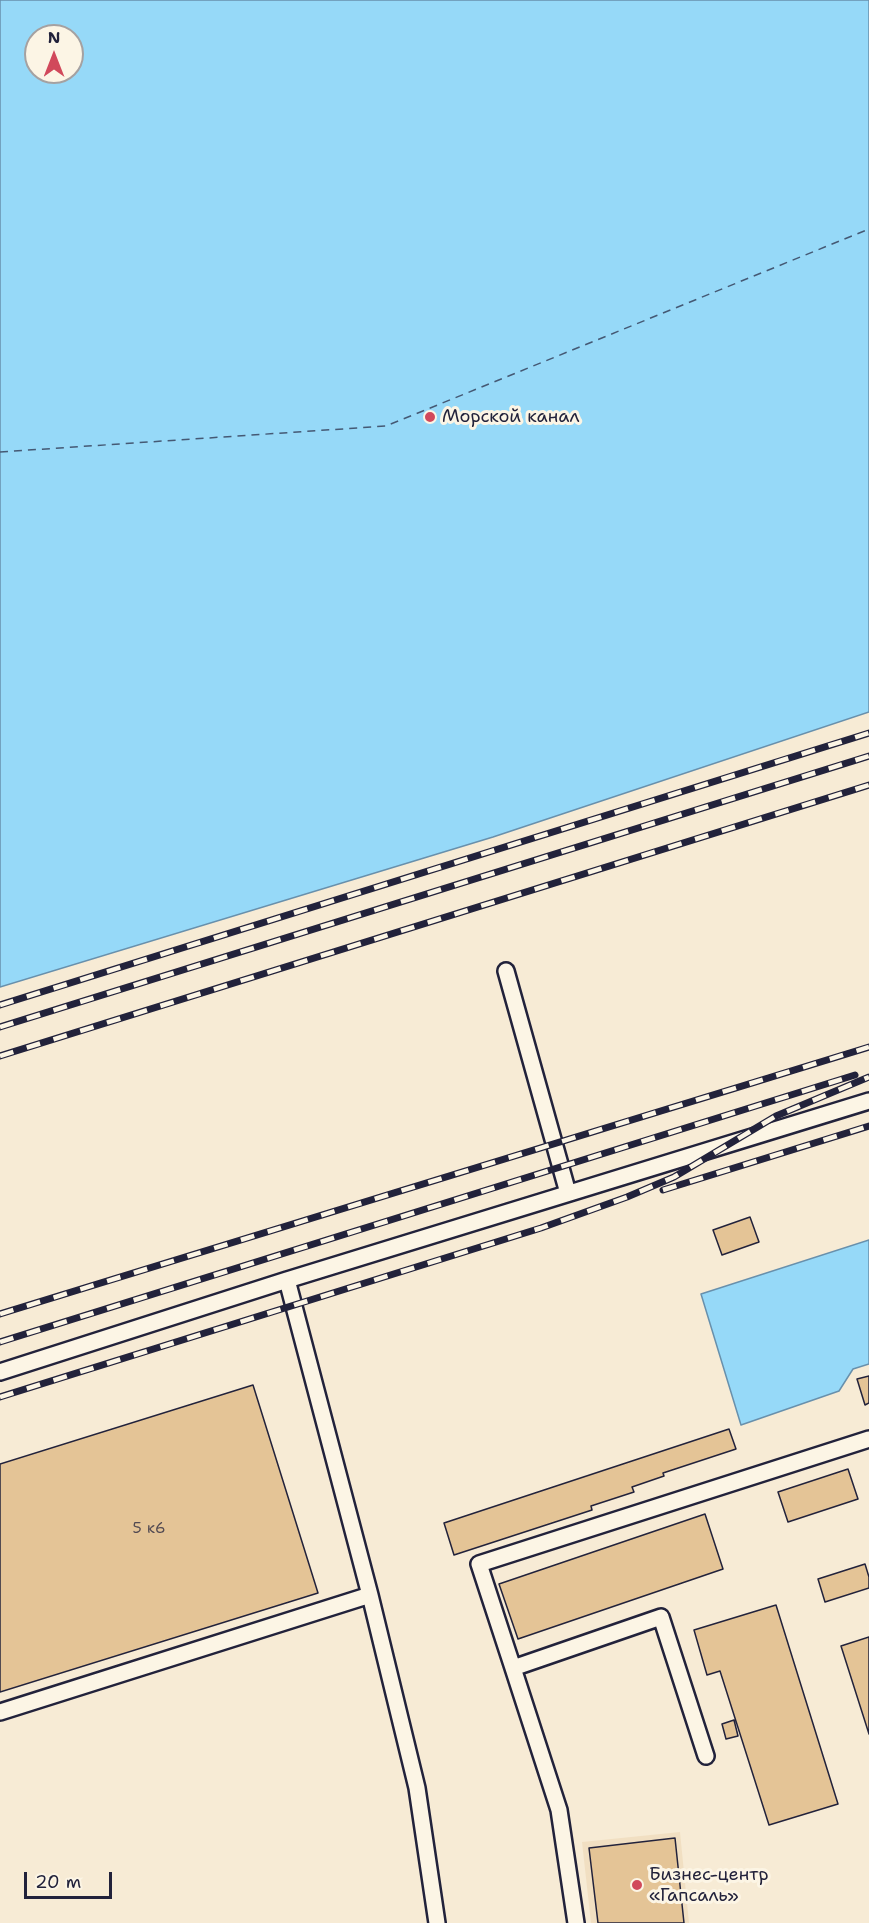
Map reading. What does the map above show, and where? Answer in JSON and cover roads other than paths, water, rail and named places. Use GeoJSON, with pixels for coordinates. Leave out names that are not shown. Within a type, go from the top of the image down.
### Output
{"type":"FeatureCollection","features":[{"type":"Feature","properties":{"kind":"lane"},"geometry":{"type":"LineString","coordinates":[[506,971],[568,1193]]}},
{"type":"Feature","properties":{"kind":"lane"},"geometry":{"type":"LineString","coordinates":[[0,1372],[287,1280],[869,1101]]}},
{"type":"Feature","properties":{"kind":"lane"},"geometry":{"type":"LineString","coordinates":[[287,1280],[370,1595],[417,1788],[437,1923]]}},
{"type":"Feature","properties":{"kind":"lane"},"geometry":{"type":"LineString","coordinates":[[576,1923],[559,1809],[479,1564],[869,1439]]}},
{"type":"Feature","properties":{"kind":"lane"},"geometry":{"type":"LineString","coordinates":[[0,1712],[370,1595]]}},
{"type":"Feature","properties":{"kind":"lane"},"geometry":{"type":"LineString","coordinates":[[513,1668],[661,1617],[706,1756]]}},
{"type":"Feature","properties":{"kind":"water"},"geometry":{"type":"Polygon","coordinates":[[[0,0],[869,0],[869,712],[493,837],[0,987],[0,0]]]}},
{"type":"Feature","properties":{"kind":"water"},"geometry":{"type":"Polygon","coordinates":[[[869,1240],[869,1364],[853,1369],[839,1391],[741,1425],[701,1294],[869,1240]]]}},
{"type":"Feature","properties":{"kind":"railway"},"geometry":{"type":"LineString","coordinates":[[0,1005],[869,733]]}},
{"type":"Feature","properties":{"kind":"railway"},"geometry":{"type":"LineString","coordinates":[[0,1027],[869,756]]}},
{"type":"Feature","properties":{"kind":"railway"},"geometry":{"type":"LineString","coordinates":[[0,1056],[869,785]]}},
{"type":"Feature","properties":{"kind":"railway"},"geometry":{"type":"LineString","coordinates":[[0,1314],[869,1047]]}},
{"type":"Feature","properties":{"kind":"railway"},"geometry":{"type":"LineString","coordinates":[[0,1342],[855,1075]]}},
{"type":"Feature","properties":{"kind":"railway"},"geometry":{"type":"LineString","coordinates":[[0,1397],[541,1228],[627,1197],[674,1177],[776,1116],[869,1077]]}},
{"type":"Feature","properties":{"kind":"railway"},"geometry":{"type":"LineString","coordinates":[[663,1190],[869,1126]]}},
{"type":"Feature","properties":{"kind":"place","name":"Морской канал"},"geometry":{"type":"Point","coordinates":[430,417]}},
{"type":"Feature","properties":{"kind":"place","name":"Бизнес-центр «Гапсаль»"},"geometry":{"type":"Point","coordinates":[637,1885]}}]}
